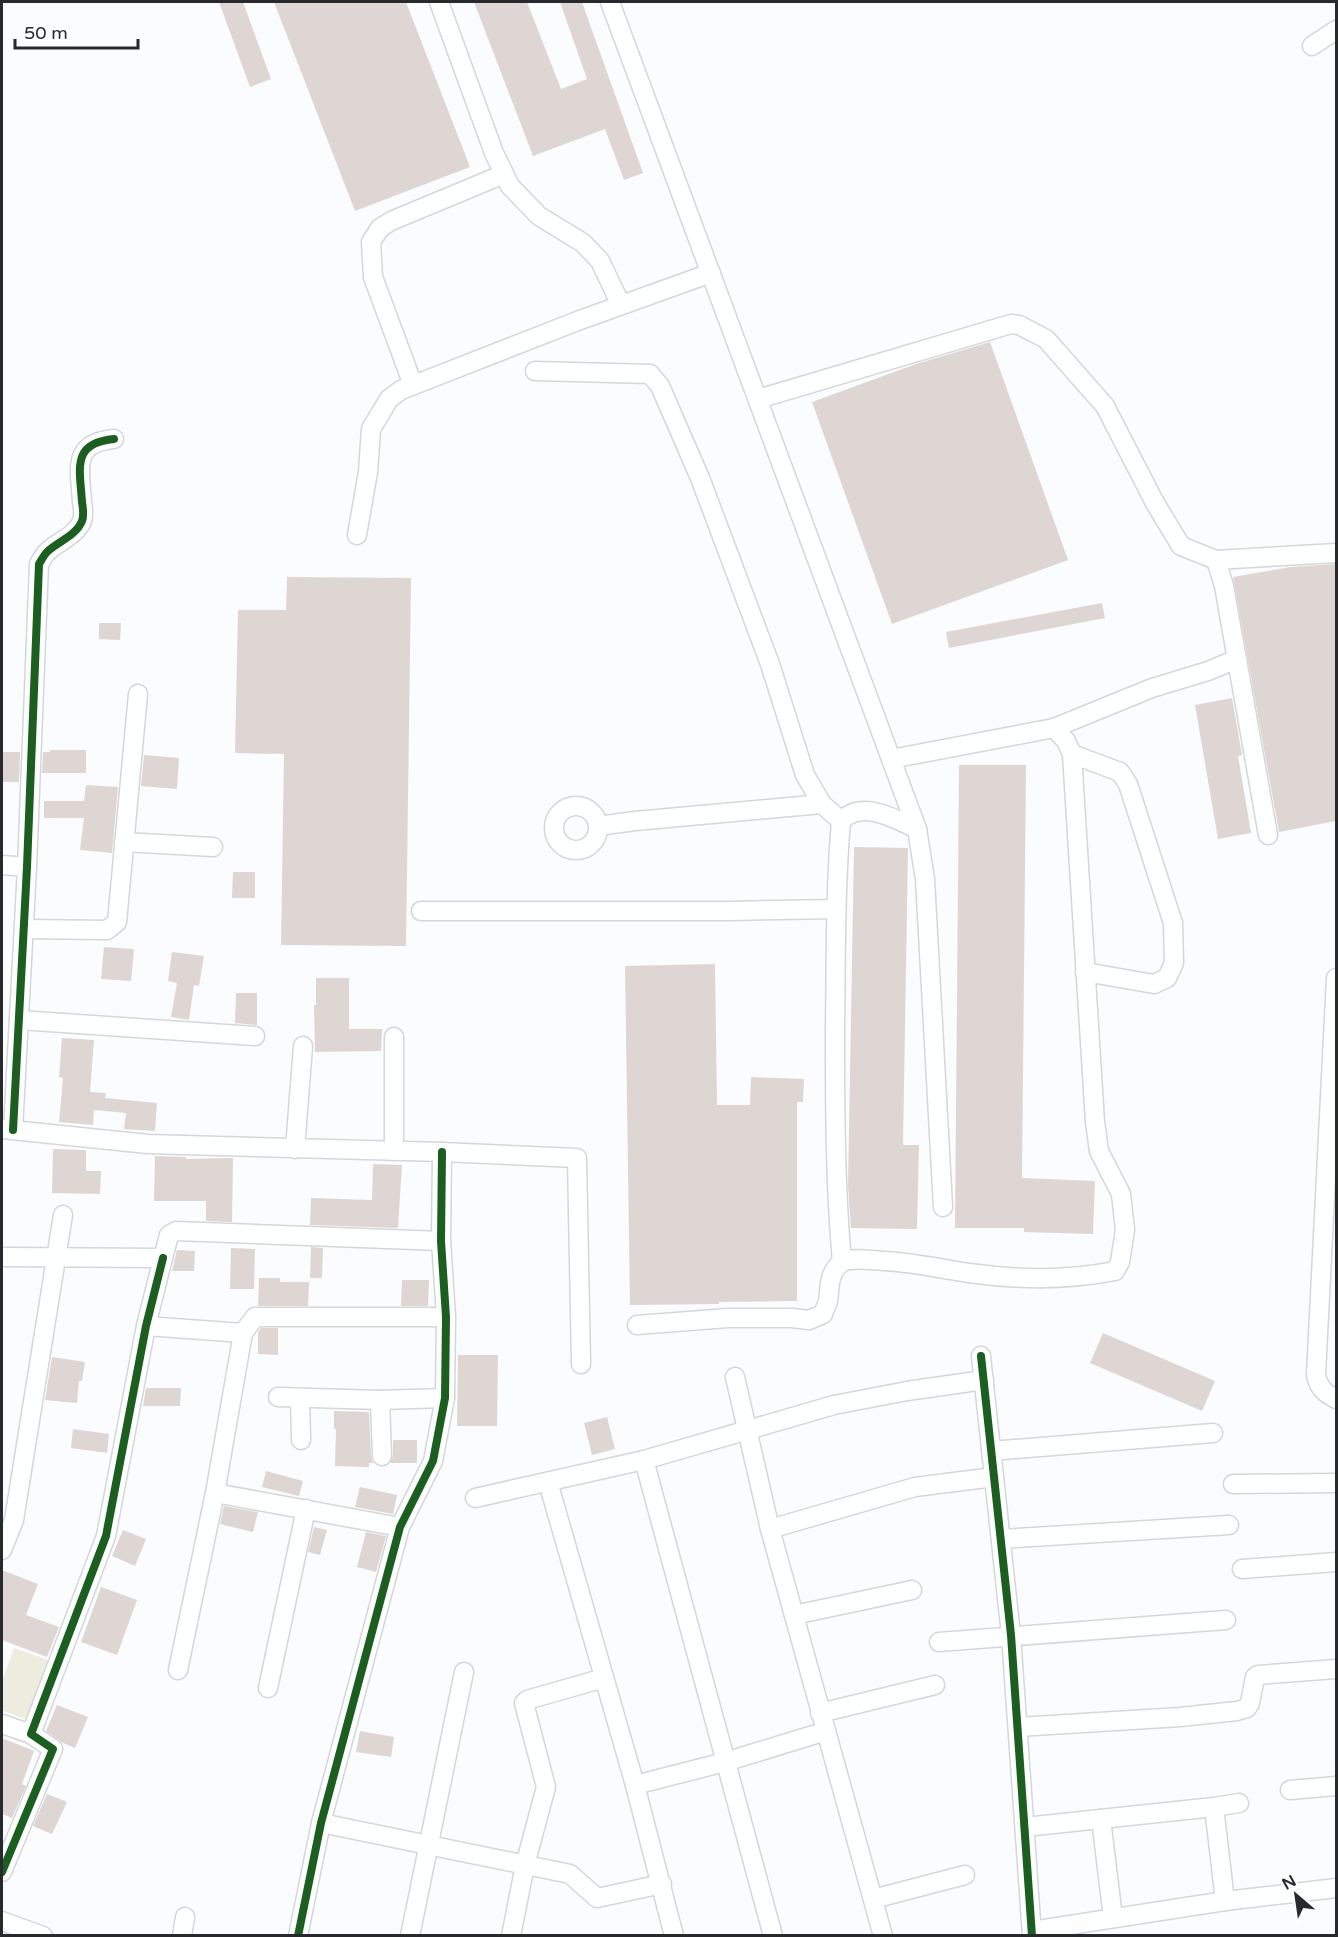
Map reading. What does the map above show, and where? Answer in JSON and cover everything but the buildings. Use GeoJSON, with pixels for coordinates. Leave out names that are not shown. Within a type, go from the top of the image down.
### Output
{"type":"FeatureCollection","features":[{"type":"Feature","properties":{"kind":"street"},"geometry":{"type":"LineString","coordinates":[[439,2],[510,186],[539,216],[583,243],[600,261],[621,305]]}},
{"type":"Feature","properties":{"kind":"street"},"geometry":{"type":"LineString","coordinates":[[610,2],[917,829],[925,879],[943,1208]]}},
{"type":"Feature","properties":{"kind":"street"},"geometry":{"type":"LineString","coordinates":[[1312,46],[1336,30]]}},
{"type":"Feature","properties":{"kind":"street"},"geometry":{"type":"LineString","coordinates":[[413,385],[373,277],[371,242],[380,228],[391,221],[504,174]]}},
{"type":"Feature","properties":{"kind":"street"},"geometry":{"type":"LineString","coordinates":[[357,535],[368,472],[371,429],[389,399],[401,390],[621,305],[711,273]]}},
{"type":"Feature","properties":{"kind":"street"},"geometry":{"type":"LineString","coordinates":[[758,399],[1011,324],[1019,325],[1046,339],[1105,406],[1155,503],[1181,546],[1216,560],[1336,553]]}},
{"type":"Feature","properties":{"kind":"street"},"geometry":{"type":"LineString","coordinates":[[536,371],[650,374],[660,386],[708,500],[770,664],[805,775],[822,804],[841,821]]}},
{"type":"Feature","properties":{"kind":"street"},"geometry":{"type":"LineString","coordinates":[[114,440],[99,441],[83,453],[79,463],[82,521],[61,543],[46,553],[39,564],[19,1020],[7,1130],[148,1144],[577,1158],[581,1364]]}},
{"type":"Feature","properties":{"kind":"street"},"geometry":{"type":"LineString","coordinates":[[1216,560],[1224,586],[1268,836]]}},
{"type":"Feature","properties":{"kind":"street"},"geometry":{"type":"LineString","coordinates":[[891,759],[1054,728],[1152,688],[1208,671],[1237,659]]}},
{"type":"Feature","properties":{"kind":"street"},"geometry":{"type":"LineString","coordinates":[[24,929],[107,930],[117,922],[138,694]]}},
{"type":"Feature","properties":{"kind":"street"},"geometry":{"type":"LineString","coordinates":[[637,1325],[728,1318],[809,1320],[823,1314],[828,1302],[829,1282],[835,1269],[842,1262],[855,1260],[908,1262],[978,1274],[1050,1279],[1114,1271],[1120,1263],[1125,1230],[1121,1194],[1099,1151],[1095,1122],[1072,754],[1066,741],[1054,728]]}},
{"type":"Feature","properties":{"kind":"street"},"geometry":{"type":"LineString","coordinates":[[1072,754],[1120,772],[1128,784],[1173,923],[1174,963],[1167,978],[1154,984],[1085,972]]}},
{"type":"Feature","properties":{"kind":"street"},"geometry":{"type":"LineString","coordinates":[[598,826],[822,804]]}},
{"type":"Feature","properties":{"kind":"street"},"geometry":{"type":"LineString","coordinates":[[842,1262],[835,1073],[836,909],[841,821],[846,815],[865,811],[878,812],[917,829]]}},
{"type":"Feature","properties":{"kind":"street"},"geometry":{"type":"LineString","coordinates":[[124,842],[213,848]]}},
{"type":"Feature","properties":{"kind":"street"},"geometry":{"type":"LineString","coordinates":[[2,865],[27,867]]}},
{"type":"Feature","properties":{"kind":"street"},"geometry":{"type":"LineString","coordinates":[[421,910],[836,909]]}},
{"type":"Feature","properties":{"kind":"street"},"geometry":{"type":"LineString","coordinates":[[1336,978],[1332,1142],[1316,1375],[1318,1385],[1336,1399]]}},
{"type":"Feature","properties":{"kind":"street"},"geometry":{"type":"LineString","coordinates":[[19,1020],[255,1036]]}},
{"type":"Feature","properties":{"kind":"street"},"geometry":{"type":"LineString","coordinates":[[393,1038],[394,1151]]}},
{"type":"Feature","properties":{"kind":"street"},"geometry":{"type":"LineString","coordinates":[[295,1149],[303,1046]]}},
{"type":"Feature","properties":{"kind":"street"},"geometry":{"type":"LineString","coordinates":[[298,1935],[321,1823],[400,1527],[433,1461],[445,1398],[446,1317],[441,1241],[442,1152]]}},
{"type":"Feature","properties":{"kind":"street"},"geometry":{"type":"LineString","coordinates":[[2,1550],[14,1520],[63,1215]]}},
{"type":"Feature","properties":{"kind":"street"},"geometry":{"type":"LineString","coordinates":[[31,1734],[106,1536],[146,1326],[169,1235],[176,1231],[441,1241]]}},
{"type":"Feature","properties":{"kind":"street"},"geometry":{"type":"LineString","coordinates":[[2,1257],[163,1258]]}},
{"type":"Feature","properties":{"kind":"street"},"geometry":{"type":"LineString","coordinates":[[178,1670],[215,1493],[243,1333],[255,1317],[446,1317]]}},
{"type":"Feature","properties":{"kind":"street"},"geometry":{"type":"LineString","coordinates":[[146,1326],[243,1333]]}},
{"type":"Feature","properties":{"kind":"street"},"geometry":{"type":"LineString","coordinates":[[981,1356],[1011,1635],[1032,1933],[1225,1901],[1336,1888]]}},
{"type":"Feature","properties":{"kind":"street"},"geometry":{"type":"LineString","coordinates":[[735,1377],[770,1529],[883,1935]]}},
{"type":"Feature","properties":{"kind":"street"},"geometry":{"type":"LineString","coordinates":[[475,1498],[644,1460],[834,1405],[907,1391],[984,1380]]}},
{"type":"Feature","properties":{"kind":"street"},"geometry":{"type":"LineString","coordinates":[[278,1397],[380,1400],[445,1398]]}},
{"type":"Feature","properties":{"kind":"street"},"geometry":{"type":"LineString","coordinates":[[300,1399],[301,1440]]}},
{"type":"Feature","properties":{"kind":"street"},"geometry":{"type":"LineString","coordinates":[[380,1400],[382,1456]]}},
{"type":"Feature","properties":{"kind":"street"},"geometry":{"type":"LineString","coordinates":[[992,1451],[1213,1433]]}},
{"type":"Feature","properties":{"kind":"street"},"geometry":{"type":"LineString","coordinates":[[644,1460],[773,1935]]}},
{"type":"Feature","properties":{"kind":"street"},"geometry":{"type":"LineString","coordinates":[[770,1529],[915,1487],[994,1477]]}},
{"type":"Feature","properties":{"kind":"street"},"geometry":{"type":"LineString","coordinates":[[548,1482],[635,1785],[674,1935]]}},
{"type":"Feature","properties":{"kind":"street"},"geometry":{"type":"LineString","coordinates":[[1233,1484],[1336,1483]]}},
{"type":"Feature","properties":{"kind":"street"},"geometry":{"type":"LineString","coordinates":[[215,1493],[400,1527]]}},
{"type":"Feature","properties":{"kind":"street"},"geometry":{"type":"LineString","coordinates":[[268,1688],[306,1509]]}},
{"type":"Feature","properties":{"kind":"street"},"geometry":{"type":"LineString","coordinates":[[1001,1539],[1228,1525]]}},
{"type":"Feature","properties":{"kind":"street"},"geometry":{"type":"LineString","coordinates":[[1242,1569],[1336,1562]]}},
{"type":"Feature","properties":{"kind":"street"},"geometry":{"type":"LineString","coordinates":[[794,1615],[912,1590]]}},
{"type":"Feature","properties":{"kind":"street"},"geometry":{"type":"LineString","coordinates":[[939,1642],[1226,1620]]}},
{"type":"Feature","properties":{"kind":"street"},"geometry":{"type":"LineString","coordinates":[[1018,1727],[1237,1711],[1247,1708],[1254,1677],[1258,1675],[1336,1669]]}},
{"type":"Feature","properties":{"kind":"street"},"geometry":{"type":"LineString","coordinates":[[410,1935],[464,1672]]}},
{"type":"Feature","properties":{"kind":"street"},"geometry":{"type":"LineString","coordinates":[[511,1935],[525,1865],[546,1786],[524,1703],[527,1700],[604,1678]]}},
{"type":"Feature","properties":{"kind":"street"},"geometry":{"type":"LineString","coordinates":[[820,1713],[934,1685]]}},
{"type":"Feature","properties":{"kind":"street"},"geometry":{"type":"LineString","coordinates":[[2,1724],[31,1734],[53,1749],[2,1872]]}},
{"type":"Feature","properties":{"kind":"street"},"geometry":{"type":"LineString","coordinates":[[635,1785],[725,1762],[826,1731]]}},
{"type":"Feature","properties":{"kind":"street"},"geometry":{"type":"LineString","coordinates":[[1290,1791],[1336,1786]]}},
{"type":"Feature","properties":{"kind":"street"},"geometry":{"type":"LineString","coordinates":[[1025,1827],[1239,1803]]}},
{"type":"Feature","properties":{"kind":"street"},"geometry":{"type":"LineString","coordinates":[[1214,1807],[1225,1901]]}},
{"type":"Feature","properties":{"kind":"street"},"geometry":{"type":"LineString","coordinates":[[1101,1819],[1113,1918]]}},
{"type":"Feature","properties":{"kind":"street"},"geometry":{"type":"LineString","coordinates":[[321,1823],[570,1874],[597,1898],[662,1884]]}},
{"type":"Feature","properties":{"kind":"street"},"geometry":{"type":"LineString","coordinates":[[873,1899],[965,1875]]}},
{"type":"Feature","properties":{"kind":"street"},"geometry":{"type":"LineString","coordinates":[[182,1935],[185,1917]]}},
{"type":"Feature","properties":{"kind":"street"},"geometry":{"type":"LineString","coordinates":[[2,1921],[43,1935]]}},
{"type":"Feature","properties":{"kind":"shaded area"},"geometry":{"type":"Polygon","coordinates":[[[14,1648],[51,1661],[29,1721],[2,1710],[2,1682],[14,1648]]]}},
{"type":"Feature","properties":{"kind":"cycle path"},"geometry":{"type":"LineString","coordinates":[[13,1130],[27,867],[39,564],[47,552],[71,535],[82,521],[80,469],[84,452],[100,442],[114,439]]}},
{"type":"Feature","properties":{"kind":"cycle path"},"geometry":{"type":"LineString","coordinates":[[298,1936],[321,1823],[400,1527],[433,1461],[445,1398],[446,1317],[441,1241],[442,1152]]}},
{"type":"Feature","properties":{"kind":"cycle path"},"geometry":{"type":"LineString","coordinates":[[2,1872],[53,1749],[31,1734],[106,1536],[146,1326],[163,1258]]}},
{"type":"Feature","properties":{"kind":"cycle path"},"geometry":{"type":"LineString","coordinates":[[981,1356],[1011,1635],[1032,1936]]}}]}
